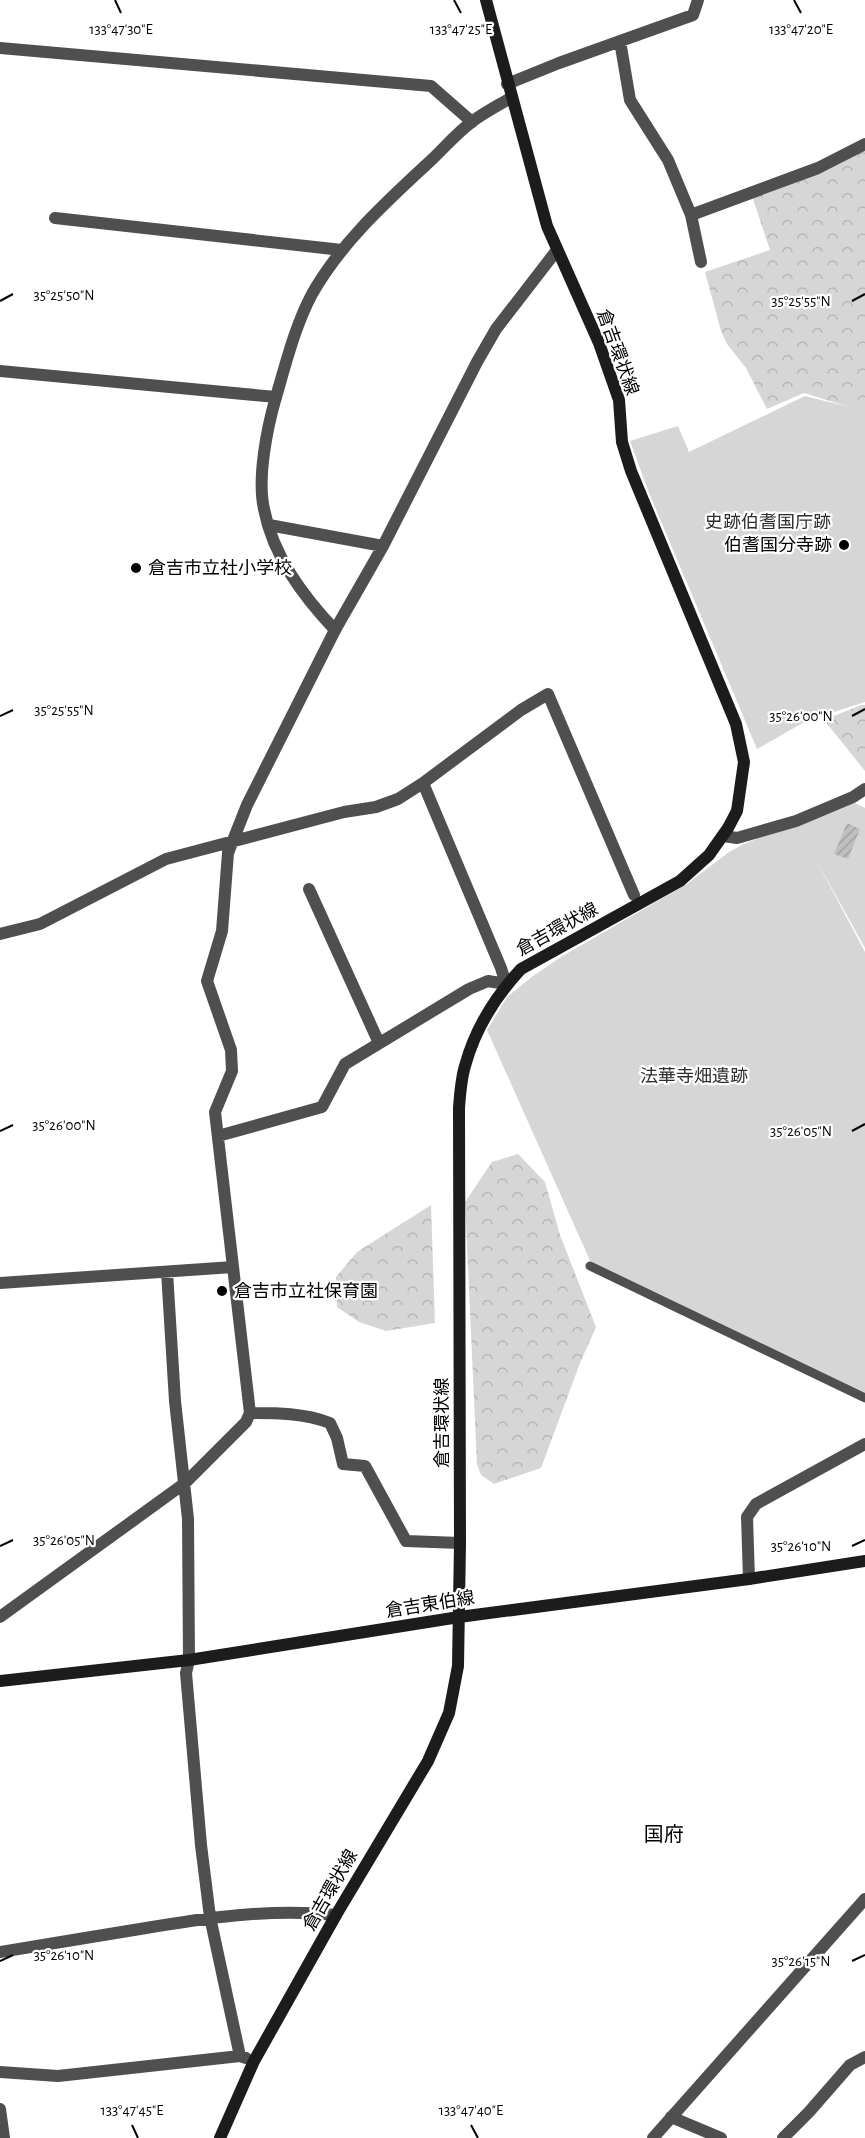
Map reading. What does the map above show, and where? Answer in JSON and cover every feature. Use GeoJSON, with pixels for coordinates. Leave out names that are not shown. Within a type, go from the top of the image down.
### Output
{"type":"FeatureCollection","features":[{"type":"Feature","properties":{"kind":"main road","name":"倉吉環状線"},"geometry":{"type":"LineString","coordinates":[[220,2138],[254,2061],[336,1916],[428,1761],[449,1713],[458,1666],[459,1108],[464,1066],[487,1011],[506,984],[521,969],[680,881],[709,855],[723,836],[737,811],[741,790],[744,762],[736,724],[631,471],[622,442],[620,400],[599,343],[547,226],[486,0]]}},
{"type":"Feature","properties":{"kind":"main road","name":"倉吉東伯線"},"geometry":{"type":"LineString","coordinates":[[0,1681],[189,1660],[459,1617],[750,1579],[865,1561]]}},
{"type":"Feature","properties":{"kind":"street"},"geometry":{"type":"LineString","coordinates":[[507,84],[693,15],[698,0]]}},
{"type":"Feature","properties":{"kind":"street"},"geometry":{"type":"LineString","coordinates":[[620,41],[630,100],[668,160],[691,215],[701,262]]}},
{"type":"Feature","properties":{"kind":"street"},"geometry":{"type":"LineString","coordinates":[[0,48],[431,86],[472,122]]}},
{"type":"Feature","properties":{"kind":"street"},"geometry":{"type":"LineString","coordinates":[[335,630],[295,581],[278,550],[263,509],[263,462],[276,397],[292,341],[312,295],[342,250],[370,218],[472,122],[512,97]]}},
{"type":"Feature","properties":{"kind":"street"},"geometry":{"type":"LineString","coordinates":[[691,215],[818,168],[865,144]]}},
{"type":"Feature","properties":{"kind":"street"},"geometry":{"type":"LineString","coordinates":[[56,218],[342,250]]}},
{"type":"Feature","properties":{"kind":"street"},"geometry":{"type":"LineString","coordinates":[[0,1617],[185,1483],[246,1422],[250,1413],[215,1112],[232,1071],[231,1050],[207,981],[222,931],[228,853],[248,804],[335,630],[383,546],[451,410],[491,338],[558,250]]}},
{"type":"Feature","properties":{"kind":"street"},"geometry":{"type":"LineString","coordinates":[[0,370],[276,397]]}},
{"type":"Feature","properties":{"kind":"street"},"geometry":{"type":"LineString","coordinates":[[269,525],[383,546]]}},
{"type":"Feature","properties":{"kind":"street"},"geometry":{"type":"LineString","coordinates":[[0,934],[40,924],[166,859],[344,812],[376,807],[398,799],[521,710],[548,694],[634,895]]}},
{"type":"Feature","properties":{"kind":"street"},"geometry":{"type":"LineString","coordinates":[[218,1136],[322,1107],[345,1064],[469,988],[488,981],[506,984],[423,783]]}},
{"type":"Feature","properties":{"kind":"street"},"geometry":{"type":"LineString","coordinates":[[723,836],[737,838],[796,821],[853,797],[865,789]]}},
{"type":"Feature","properties":{"kind":"street"},"geometry":{"type":"LineString","coordinates":[[853,797],[865,803]]}},
{"type":"Feature","properties":{"kind":"street"},"geometry":{"type":"LineString","coordinates":[[309,889],[379,1043]]}},
{"type":"Feature","properties":{"kind":"street"},"geometry":{"type":"LineString","coordinates":[[0,1283],[233,1267]]}},
{"type":"Feature","properties":{"kind":"street"},"geometry":{"type":"LineString","coordinates":[[167,1272],[175,1401],[188,1519],[189,1660],[186,1673],[201,1845],[210,1917],[240,2056]]}},
{"type":"Feature","properties":{"kind":"street"},"geometry":{"type":"LineString","coordinates":[[250,1413],[293,1414],[330,1423],[337,1438],[343,1464],[365,1466],[406,1541],[460,1543]]}},
{"type":"Feature","properties":{"kind":"street"},"geometry":{"type":"LineString","coordinates":[[750,1579],[747,1517],[756,1504],[865,1444]]}},
{"type":"Feature","properties":{"kind":"street"},"geometry":{"type":"LineString","coordinates":[[653,2138],[865,1899]]}},
{"type":"Feature","properties":{"kind":"street"},"geometry":{"type":"LineString","coordinates":[[0,1952],[210,1917],[262,1913],[314,1913],[336,1916]]}},
{"type":"Feature","properties":{"kind":"street"},"geometry":{"type":"LineString","coordinates":[[0,2072],[58,2076],[240,2056],[254,2061]]}},
{"type":"Feature","properties":{"kind":"street"},"geometry":{"type":"LineString","coordinates":[[783,2138],[850,2065],[865,2057]]}},
{"type":"Feature","properties":{"kind":"street"},"geometry":{"type":"LineString","coordinates":[[0,2109],[4,2138]]}},
{"type":"Feature","properties":{"kind":"street"},"geometry":{"type":"LineString","coordinates":[[671,2117],[721,2138]]}},
{"type":"Feature","properties":{"kind":"lane"},"geometry":{"type":"LineString","coordinates":[[590,1266],[865,1398]]}},
{"type":"Feature","properties":{"kind":"green space"},"geometry":{"type":"Polygon","coordinates":[[[865,146],[865,412],[804,393],[767,409],[746,368],[727,344],[721,331],[705,272],[770,250],[752,196],[865,146]]]}},
{"type":"Feature","properties":{"kind":"green space","name":"史跡伯耆国庁跡"},"geometry":{"type":"Polygon","coordinates":[[[805,396],[865,411],[865,702],[806,721],[757,749],[649,493],[630,441],[678,426],[689,452],[805,396]]]}},
{"type":"Feature","properties":{"kind":"green space"},"geometry":{"type":"Polygon","coordinates":[[[865,705],[865,771],[824,720],[865,705]]]}},
{"type":"Feature","properties":{"kind":"green space","name":"法華寺畑遺跡"},"geometry":{"type":"Polygon","coordinates":[[[851,801],[865,808],[865,948],[815,858],[865,952],[865,1394],[592,1265],[487,1030],[507,997],[561,957],[687,884],[729,852],[851,801]]]}},
{"type":"Feature","properties":{"kind":"green space"},"geometry":{"type":"Polygon","coordinates":[[[518,1154],[545,1182],[560,1235],[596,1327],[580,1363],[541,1468],[494,1484],[481,1475],[477,1464],[465,1202],[492,1162],[518,1154]]]}},
{"type":"Feature","properties":{"kind":"green space"},"geometry":{"type":"Polygon","coordinates":[[[431,1205],[435,1323],[386,1331],[359,1322],[337,1307],[336,1277],[357,1252],[431,1205]]]}},
{"type":"Feature","properties":{"kind":"building"},"geometry":{"type":"Polygon","coordinates":[[[847,823],[860,829],[848,859],[834,854],[847,823]]]}},
{"type":"Feature","properties":{"kind":"place","name":"伯耆国分寺跡"},"geometry":{"type":"Point","coordinates":[844,545]}},
{"type":"Feature","properties":{"kind":"place","name":"倉吉市立社小学校"},"geometry":{"type":"Point","coordinates":[136,568]}},
{"type":"Feature","properties":{"kind":"place","name":"倉吉市立社保育園"},"geometry":{"type":"Point","coordinates":[222,1291]}},
{"type":"Feature","properties":{"kind":"district","name":"国府"},"geometry":{"type":"Point","coordinates":[664,1834]}}]}
